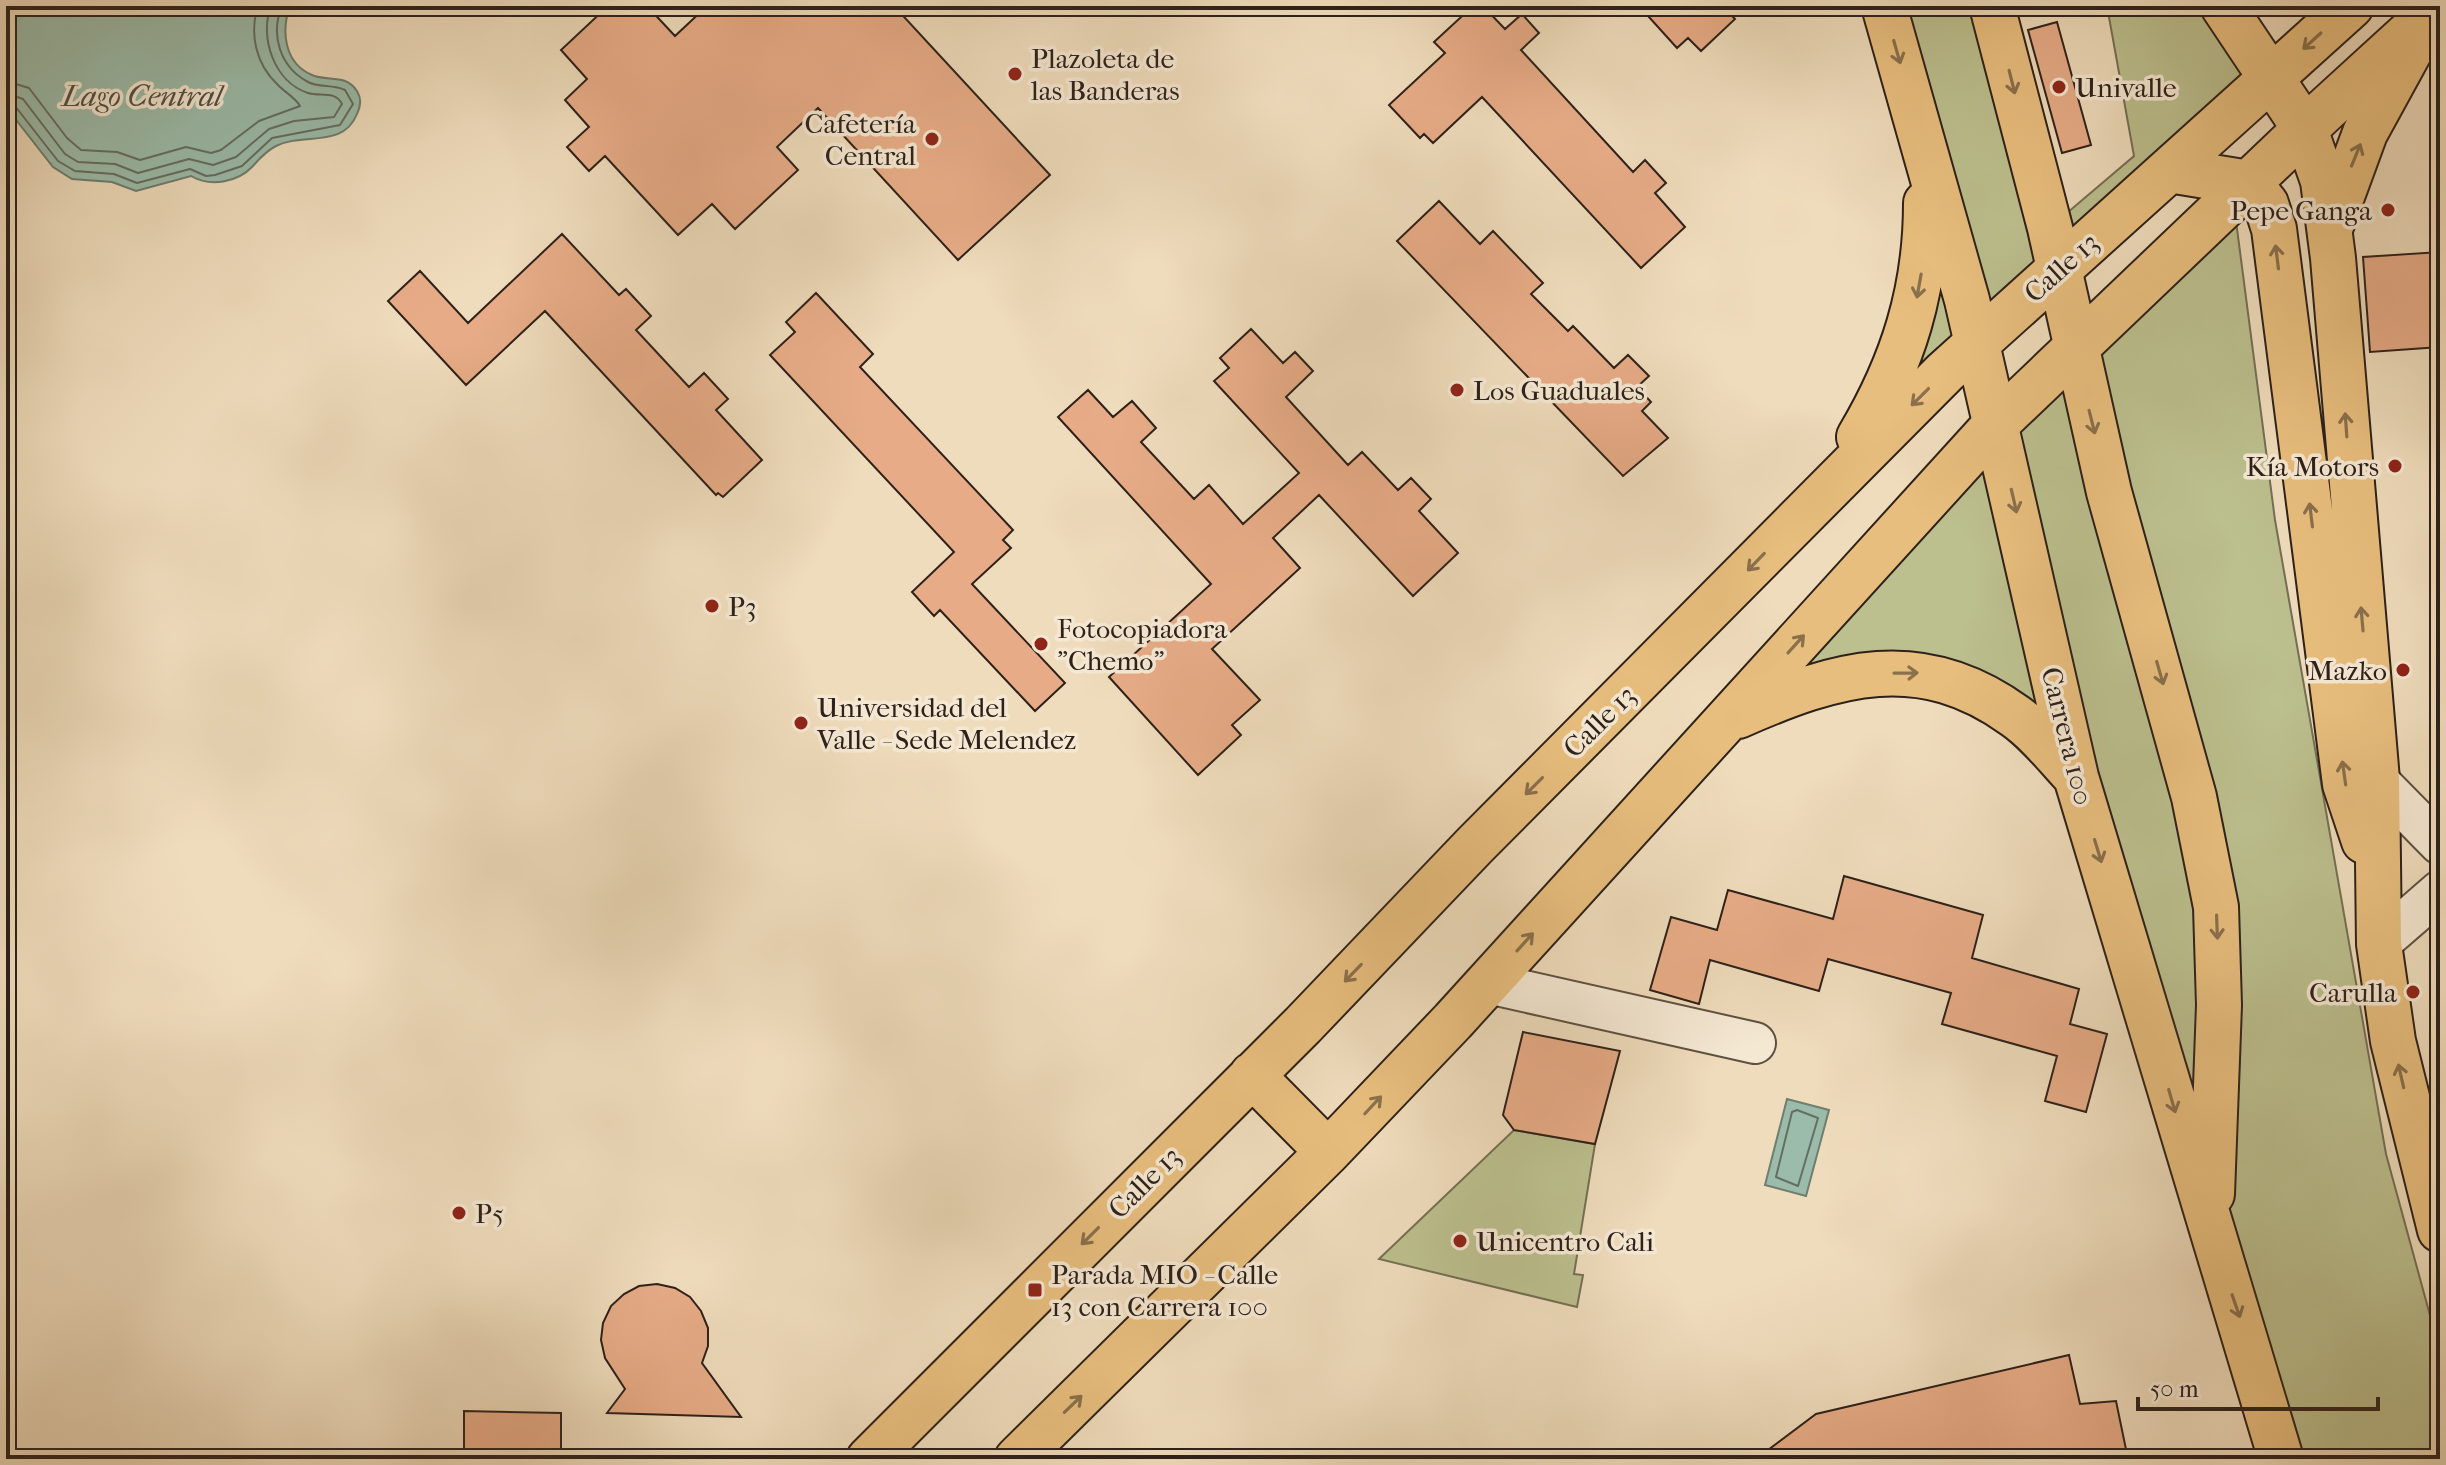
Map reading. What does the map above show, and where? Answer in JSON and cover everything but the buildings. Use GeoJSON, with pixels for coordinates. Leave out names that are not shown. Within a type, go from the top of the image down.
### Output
{"type":"FeatureCollection","features":[{"type":"Feature","properties":{"kind":"main road","name":"Carrera 100"},"geometry":{"type":"LineString","coordinates":[[1884,6],[1977,344],[2076,777],[2281,1459]]}},
{"type":"Feature","properties":{"kind":"main road"},"geometry":{"type":"LineString","coordinates":[[1992,6],[2058,268],[2109,492],[2194,797],[2216,907],[2219,1005],[2211,1233]]}},
{"type":"Feature","properties":{"kind":"main road"},"geometry":{"type":"LineString","coordinates":[[2223,6],[2305,129],[2323,181],[2330,228],[2377,780],[2375,874],[2379,944],[2393,1041],[2440,1230]]}},
{"type":"Feature","properties":{"kind":"main road","name":"Calle 13"},"geometry":{"type":"LineString","coordinates":[[869,1459],[1252,1075],[1810,506],[2058,268],[2351,6]]}},
{"type":"Feature","properties":{"kind":"main road"},"geometry":{"type":"LineString","coordinates":[[1017,1459],[1328,1152],[1488,983],[1994,426],[2305,129],[2440,7]]}},
{"type":"Feature","properties":{"kind":"main road"},"geometry":{"type":"LineString","coordinates":[[2330,228],[2354,159],[2376,109],[2403,61],[2440,7]]}},
{"type":"Feature","properties":{"kind":"main road"},"geometry":{"type":"LineString","coordinates":[[1810,506],[1852,449],[1887,390],[1912,324],[1926,250],[1925,173],[1910,98]]}},
{"type":"Feature","properties":{"kind":"main road"},"geometry":{"type":"LineString","coordinates":[[2169,170],[2249,183],[2266,204],[2274,229],[2345,784],[2375,874]]}},
{"type":"Feature","properties":{"kind":"main road"},"geometry":{"type":"LineString","coordinates":[[1725,722],[1799,690],[1859,674],[1923,673],[1971,689],[2017,717],[2076,777]]}},
{"type":"Feature","properties":{"kind":"main road"},"geometry":{"type":"LineString","coordinates":[[1252,1075],[1328,1152]]}},
{"type":"Feature","properties":{"kind":"street"},"geometry":{"type":"LineString","coordinates":[[2377,780],[2440,844]]}},
{"type":"Feature","properties":{"kind":"street"},"geometry":{"type":"LineString","coordinates":[[2379,944],[2440,891]]}},
{"type":"Feature","properties":{"kind":"street"},"geometry":{"type":"LineString","coordinates":[[1488,983],[1755,1043]]}},
{"type":"Feature","properties":{"kind":"shaded area"},"geometry":{"type":"Polygon","coordinates":[[[1884,6],[2012,6],[2067,213],[2134,156],[2107,6],[2223,6],[2273,77],[1852,449],[1926,250],[1884,6]]]}},
{"type":"Feature","properties":{"kind":"shaded area"},"geometry":{"type":"Polygon","coordinates":[[[2233,198],[2275,520],[2386,1154],[2440,1352],[2440,1459],[2281,1459],[2076,777],[1923,673],[1725,722],[2233,198]]]}},
{"type":"Feature","properties":{"kind":"shaded area"},"geometry":{"type":"Polygon","coordinates":[[[1514,1130],[1595,1144],[1574,1274],[1583,1275],[1577,1307],[1379,1259],[1514,1130]]]}},
{"type":"Feature","properties":{"kind":"water","name":"Lago Central"},"geometry":{"type":"Polygon","coordinates":[[[6,6],[290,6],[286,36],[295,63],[312,75],[342,80],[352,85],[360,97],[359,108],[351,125],[342,132],[276,146],[247,172],[223,182],[191,176],[136,191],[112,182],[72,179],[53,167],[6,107],[6,6]]]}},
{"type":"Feature","properties":{"kind":"water"},"geometry":{"type":"Polygon","coordinates":[[[1787,1099],[1829,1110],[1806,1196],[1765,1185],[1787,1099]]]}},
{"type":"Feature","properties":{"kind":"place","name":"Plazoleta de las Banderas"},"geometry":{"type":"Point","coordinates":[1015,74]}},
{"type":"Feature","properties":{"kind":"place","name":"Univalle"},"geometry":{"type":"Point","coordinates":[2059,87]}},
{"type":"Feature","properties":{"kind":"place","name":"Cafetería Central"},"geometry":{"type":"Point","coordinates":[932,139]}},
{"type":"Feature","properties":{"kind":"place","name":"Pepe Ganga"},"geometry":{"type":"Point","coordinates":[2388,210]}},
{"type":"Feature","properties":{"kind":"place","name":"Los Guaduales"},"geometry":{"type":"Point","coordinates":[1457,390]}},
{"type":"Feature","properties":{"kind":"place","name":"Kía Motors"},"geometry":{"type":"Point","coordinates":[2395,466]}},
{"type":"Feature","properties":{"kind":"place","name":"P3"},"geometry":{"type":"Point","coordinates":[712,606]}},
{"type":"Feature","properties":{"kind":"place","name":"Fotocopiadora \"Chemo\""},"geometry":{"type":"Point","coordinates":[1041,644]}},
{"type":"Feature","properties":{"kind":"place","name":"Mazko"},"geometry":{"type":"Point","coordinates":[2403,670]}},
{"type":"Feature","properties":{"kind":"place","name":"Universidad del Valle - Sede Melendez"},"geometry":{"type":"Point","coordinates":[801,723]}},
{"type":"Feature","properties":{"kind":"place","name":"Carulla"},"geometry":{"type":"Point","coordinates":[2413,992]}},
{"type":"Feature","properties":{"kind":"place","name":"P5"},"geometry":{"type":"Point","coordinates":[459,1213]}},
{"type":"Feature","properties":{"kind":"place","name":"Unicentro Cali"},"geometry":{"type":"Point","coordinates":[1460,1241]}},
{"type":"Feature","properties":{"kind":"place","name":"Parada MIO - Calle 13 con Carrera 100"},"geometry":{"type":"Point","coordinates":[1035,1290]}}]}
